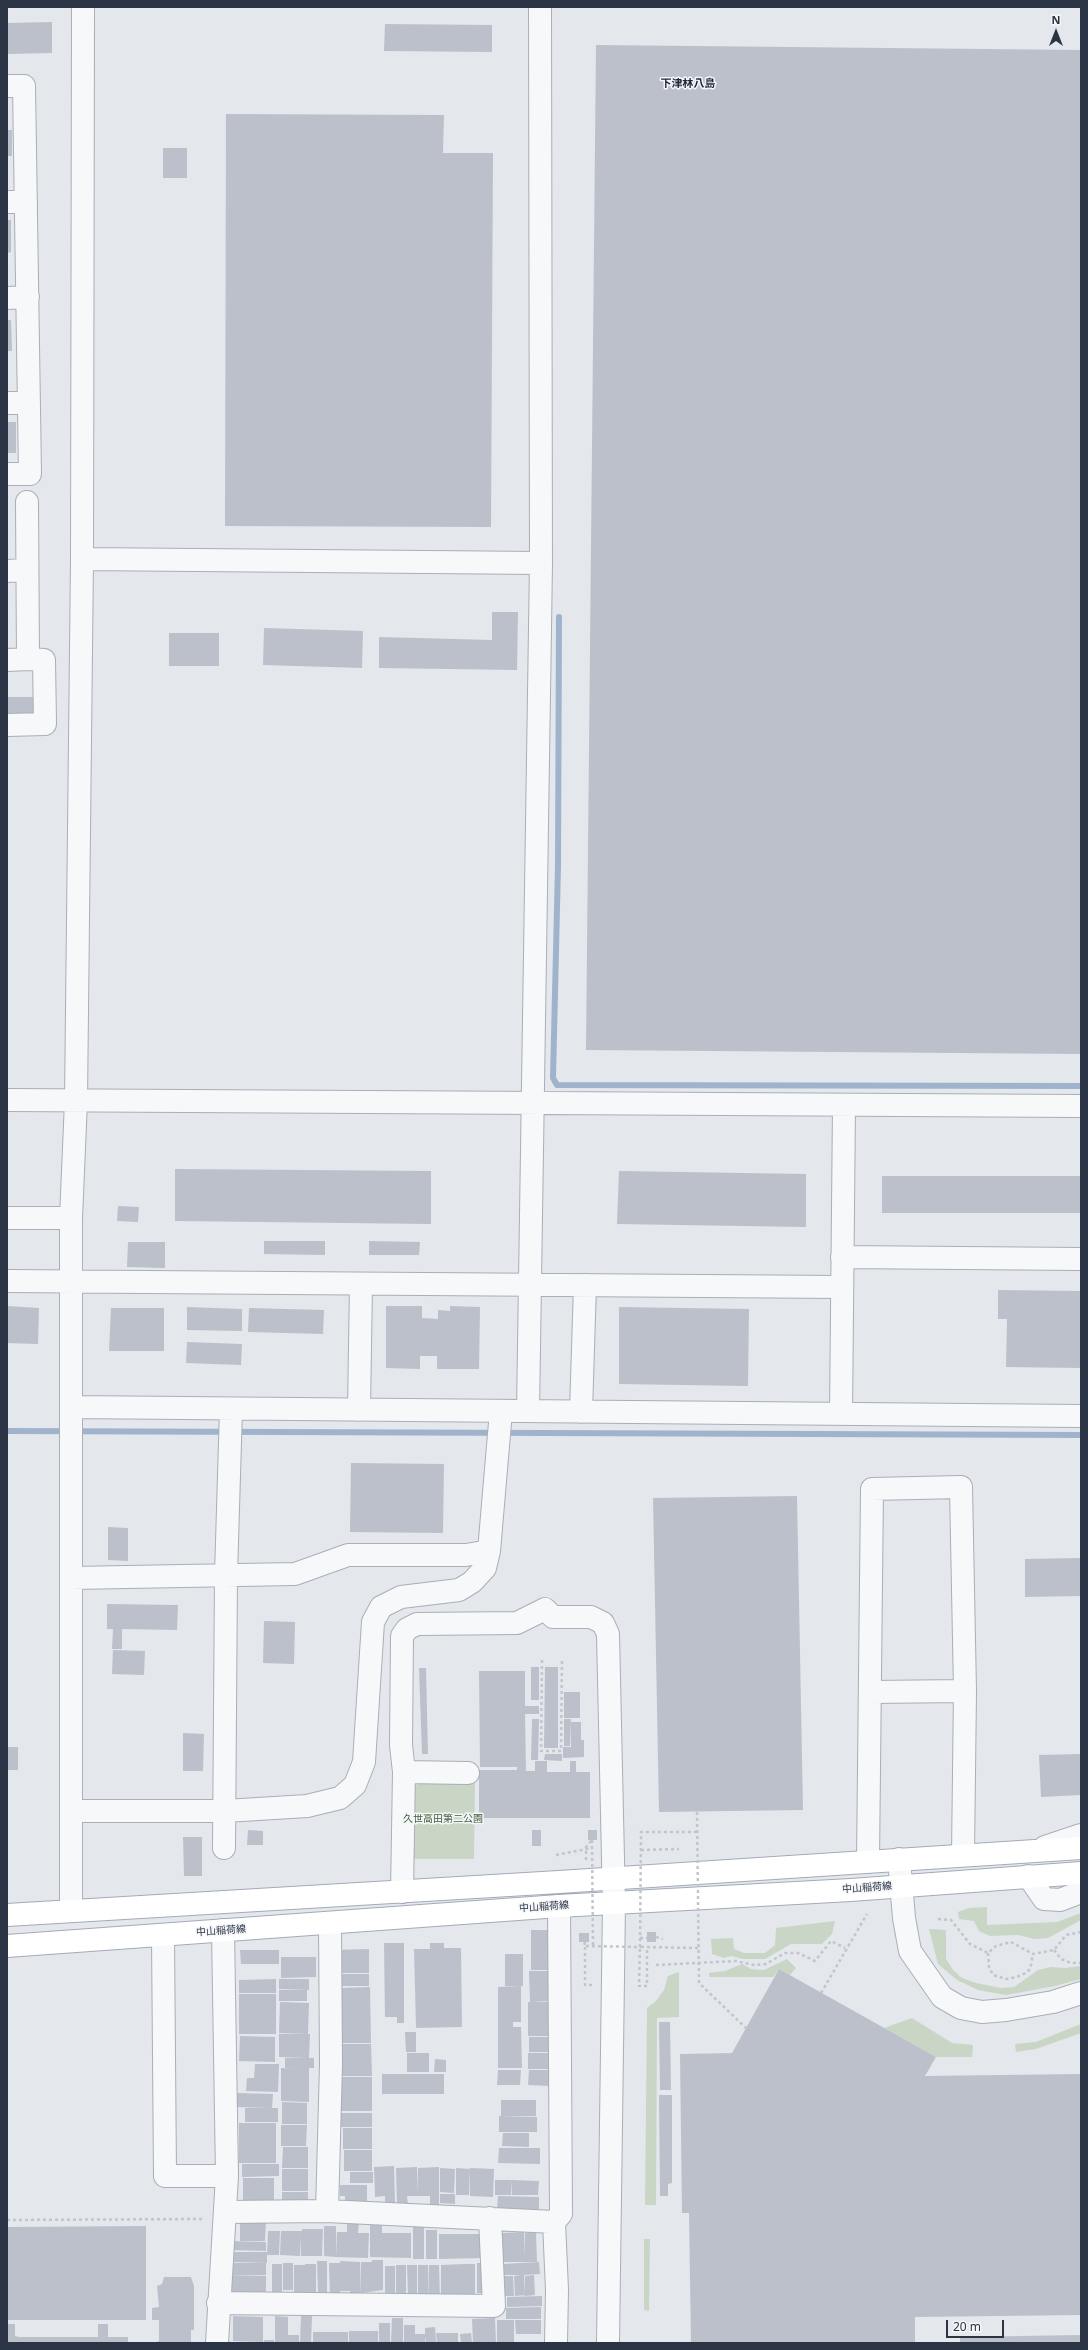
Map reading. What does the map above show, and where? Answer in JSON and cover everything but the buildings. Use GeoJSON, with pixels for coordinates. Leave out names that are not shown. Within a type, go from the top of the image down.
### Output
{"type":"FeatureCollection","features":[{"type":"Feature","properties":{"kind":"main road"},"geometry":{"type":"LineString","coordinates":[[7,1915],[612,1879],[1081,1848]]}},
{"type":"Feature","properties":{"kind":"main road","name":"中山稲荷線"},"geometry":{"type":"LineString","coordinates":[[7,1946],[164,1936],[223,1930],[330,1924],[559,1906],[614,1904],[901,1886],[1081,1873]]}},
{"type":"Feature","properties":{"kind":"street"},"geometry":{"type":"LineString","coordinates":[[71,1911],[71,1218],[76,1100],[82,559],[83,7]]}},
{"type":"Feature","properties":{"kind":"street"},"geometry":{"type":"LineString","coordinates":[[528,1411],[534,1104],[541,563],[540,7]]}},
{"type":"Feature","properties":{"kind":"street"},"geometry":{"type":"LineString","coordinates":[[7,86],[24,86],[16,202],[28,297],[30,474],[7,474]]}},
{"type":"Feature","properties":{"kind":"street"},"geometry":{"type":"LineString","coordinates":[[7,298],[28,297]]}},
{"type":"Feature","properties":{"kind":"street"},"geometry":{"type":"LineString","coordinates":[[7,403],[28,402]]}},
{"type":"Feature","properties":{"kind":"street"},"geometry":{"type":"LineString","coordinates":[[27,502],[17,571],[28,659]]}},
{"type":"Feature","properties":{"kind":"street"},"geometry":{"type":"LineString","coordinates":[[82,559],[541,563]]}},
{"type":"Feature","properties":{"kind":"street"},"geometry":{"type":"LineString","coordinates":[[7,660],[44,660],[45,724],[7,725]]}},
{"type":"Feature","properties":{"kind":"street"},"geometry":{"type":"LineString","coordinates":[[7,1100],[844,1106],[1081,1106]]}},
{"type":"Feature","properties":{"kind":"street"},"geometry":{"type":"LineString","coordinates":[[841,1414],[841,1288],[844,1106]]}},
{"type":"Feature","properties":{"kind":"street"},"geometry":{"type":"LineString","coordinates":[[7,1218],[71,1218]]}},
{"type":"Feature","properties":{"kind":"street"},"geometry":{"type":"LineString","coordinates":[[842,1257],[1081,1259]]}},
{"type":"Feature","properties":{"kind":"street"},"geometry":{"type":"LineString","coordinates":[[7,1281],[841,1288]]}},
{"type":"Feature","properties":{"kind":"street"},"geometry":{"type":"LineString","coordinates":[[359,1410],[361,1284]]}},
{"type":"Feature","properties":{"kind":"street"},"geometry":{"type":"LineString","coordinates":[[581,1412],[585,1285]]}},
{"type":"Feature","properties":{"kind":"street"},"geometry":{"type":"LineString","coordinates":[[71,1407],[1081,1416]]}},
{"type":"Feature","properties":{"kind":"street"},"geometry":{"type":"LineString","coordinates":[[224,1848],[226,1575],[231,1409]]}},
{"type":"Feature","properties":{"kind":"street"},"geometry":{"type":"LineString","coordinates":[[71,1812],[225,1812],[308,1806],[340,1798],[355,1785],[364,1762],[373,1622],[381,1607],[401,1597],[459,1590],[472,1582],[485,1568],[489,1551],[501,1411]]}},
{"type":"Feature","properties":{"kind":"street"},"geometry":{"type":"LineString","coordinates":[[868,1861],[872,1489],[960,1487],[964,1691],[963,1855]]}},
{"type":"Feature","properties":{"kind":"street"},"geometry":{"type":"LineString","coordinates":[[71,1578],[295,1574],[348,1555],[466,1555],[489,1551]]}},
{"type":"Feature","properties":{"kind":"street"},"geometry":{"type":"LineString","coordinates":[[402,1892],[404,1772],[401,1745],[402,1636],[407,1629],[417,1624],[517,1623],[545,1609],[553,1617],[591,1617],[603,1623],[608,1634],[612,1750],[612,1879],[614,1904],[608,2343]]}},
{"type":"Feature","properties":{"kind":"street"},"geometry":{"type":"LineString","coordinates":[[870,1692],[964,1691]]}},
{"type":"Feature","properties":{"kind":"street"},"geometry":{"type":"LineString","coordinates":[[404,1772],[468,1773]]}},
{"type":"Feature","properties":{"kind":"street"},"geometry":{"type":"LineString","coordinates":[[1037,1850],[1081,1835]]}},
{"type":"Feature","properties":{"kind":"street"},"geometry":{"type":"LineString","coordinates":[[899,1859],[904,1922],[910,1951],[942,1996],[961,2008],[982,2012],[1006,2010],[1052,2002],[1081,1993]]}},
{"type":"Feature","properties":{"kind":"street"},"geometry":{"type":"LineString","coordinates":[[1028,1876],[1036,1891],[1044,1899],[1060,1900],[1081,1892]]}},
{"type":"Feature","properties":{"kind":"street"},"geometry":{"type":"LineString","coordinates":[[556,2343],[557,2290],[554,2222],[561,2214],[559,1906]]}},
{"type":"Feature","properties":{"kind":"street"},"geometry":{"type":"LineString","coordinates":[[327,2211],[331,2064],[330,1924]]}},
{"type":"Feature","properties":{"kind":"street"},"geometry":{"type":"LineString","coordinates":[[217,2343],[218,2303],[226,2216],[227,2176],[223,1930]]}},
{"type":"Feature","properties":{"kind":"street"},"geometry":{"type":"LineString","coordinates":[[164,1936],[165,2176],[227,2176]]}},
{"type":"Feature","properties":{"kind":"street"},"geometry":{"type":"LineString","coordinates":[[226,2216],[327,2211],[554,2222]]}},
{"type":"Feature","properties":{"kind":"street"},"geometry":{"type":"LineString","coordinates":[[218,2303],[494,2306],[490,2218]]}},
{"type":"Feature","properties":{"kind":"path"},"geometry":{"type":"LineString","coordinates":[[542,1660],[541,1751],[561,1751],[562,1660]]}},
{"type":"Feature","properties":{"kind":"path"},"geometry":{"type":"LineString","coordinates":[[697,1812],[699,1983],[746,2028]]}},
{"type":"Feature","properties":{"kind":"path"},"geometry":{"type":"LineString","coordinates":[[647,1950],[647,1986],[639,1986],[642,1832],[698,1832]]}},
{"type":"Feature","properties":{"kind":"path"},"geometry":{"type":"LineString","coordinates":[[586,1862],[586,1847],[592,1840],[593,1946]]}},
{"type":"Feature","properties":{"kind":"path"},"geometry":{"type":"LineString","coordinates":[[556,1855],[592,1848]]}},
{"type":"Feature","properties":{"kind":"path"},"geometry":{"type":"LineString","coordinates":[[641,1850],[679,1849]]}},
{"type":"Feature","properties":{"kind":"path"},"geometry":{"type":"LineString","coordinates":[[821,1993],[845,1948],[867,1914]]}},
{"type":"Feature","properties":{"kind":"path"},"geometry":{"type":"LineString","coordinates":[[938,1919],[951,1920],[970,1944],[988,1953]]}},
{"type":"Feature","properties":{"kind":"path"},"geometry":{"type":"LineString","coordinates":[[1033,1954],[1032,1965],[1028,1972],[1017,1977],[1006,1979],[993,1975],[988,1967],[988,1953],[996,1946],[1012,1942],[1033,1954],[1054,1950],[1066,1935],[1081,1932]]}},
{"type":"Feature","properties":{"kind":"path"},"geometry":{"type":"LineString","coordinates":[[656,1937],[663,1939]]}},
{"type":"Feature","properties":{"kind":"path"},"geometry":{"type":"LineString","coordinates":[[640,1938],[647,1938]]}},
{"type":"Feature","properties":{"kind":"path"},"geometry":{"type":"LineString","coordinates":[[656,1965],[736,1961],[754,1965],[766,1964],[785,1953],[798,1953],[815,1961],[831,1941],[845,1948]]}},
{"type":"Feature","properties":{"kind":"path"},"geometry":{"type":"LineString","coordinates":[[585,1942],[584,1946],[699,1948]]}},
{"type":"Feature","properties":{"kind":"path"},"geometry":{"type":"LineString","coordinates":[[585,1947],[586,1985],[592,1985]]}},
{"type":"Feature","properties":{"kind":"path"},"geometry":{"type":"LineString","coordinates":[[1054,1950],[1066,1961],[1081,1963]]}},
{"type":"Feature","properties":{"kind":"path"},"geometry":{"type":"LineString","coordinates":[[7,2220],[226,2216]]}},
{"type":"Feature","properties":{"kind":"green space","name":"久世高田第二公園"},"geometry":{"type":"Polygon","coordinates":[[[422,1780],[475,1780],[474,1859],[412,1859],[411,1790],[422,1780]]]}},
{"type":"Feature","properties":{"kind":"green space"},"geometry":{"type":"Polygon","coordinates":[[[987,1907],[987,1925],[1057,1922],[1081,1913],[1081,1920],[1048,1938],[1034,1939],[1018,1935],[990,1936],[979,1931],[974,1921],[959,1919],[958,1912],[969,1908],[987,1907]]]}},
{"type":"Feature","properties":{"kind":"green space"},"geometry":{"type":"Polygon","coordinates":[[[835,1921],[832,1934],[822,1944],[791,1944],[765,1959],[743,1959],[732,1956],[724,1958],[712,1954],[711,1939],[733,1938],[734,1949],[744,1953],[765,1953],[775,1945],[776,1928],[835,1921]]]}},
{"type":"Feature","properties":{"kind":"green space"},"geometry":{"type":"Polygon","coordinates":[[[929,1929],[946,1930],[946,1959],[953,1970],[962,1978],[976,1983],[1001,1988],[1014,1987],[1038,1970],[1051,1967],[1065,1968],[1081,1966],[1081,1979],[1055,1986],[1006,1995],[978,1990],[957,1980],[938,1964],[929,1929]]]}},
{"type":"Feature","properties":{"kind":"green space"},"geometry":{"type":"Polygon","coordinates":[[[787,1959],[796,1968],[790,1975],[779,1969],[773,1977],[709,1977],[709,1973],[725,1971],[742,1964],[751,1969],[764,1970],[787,1959]]]}},
{"type":"Feature","properties":{"kind":"green space"},"geometry":{"type":"Polygon","coordinates":[[[679,1972],[679,2017],[657,2018],[656,2205],[645,2205],[647,2008],[656,2001],[664,1990],[668,1976],[679,1972]]]}},
{"type":"Feature","properties":{"kind":"green space"},"geometry":{"type":"Polygon","coordinates":[[[912,2018],[952,2043],[973,2045],[972,2057],[936,2057],[884,2028],[912,2018]]]}},
{"type":"Feature","properties":{"kind":"green space"},"geometry":{"type":"Polygon","coordinates":[[[1081,2024],[1081,2033],[1036,2049],[1016,2052],[1015,2044],[1036,2042],[1081,2024]]]}},
{"type":"Feature","properties":{"kind":"green space"},"geometry":{"type":"Polygon","coordinates":[[[644,2239],[650,2239],[649,2311],[644,2310],[644,2239]]]}},
{"type":"Feature","properties":{"kind":"waterway"},"geometry":{"type":"LineString","coordinates":[[559,617],[558,866],[553,1078],[557,1085],[1081,1086]]}},
{"type":"Feature","properties":{"kind":"waterway"},"geometry":{"type":"LineString","coordinates":[[7,1431],[1081,1435]]}},
{"type":"Feature","properties":{"kind":"district","name":"下津林八島"},"geometry":{"type":"Point","coordinates":[688,84]}}]}
